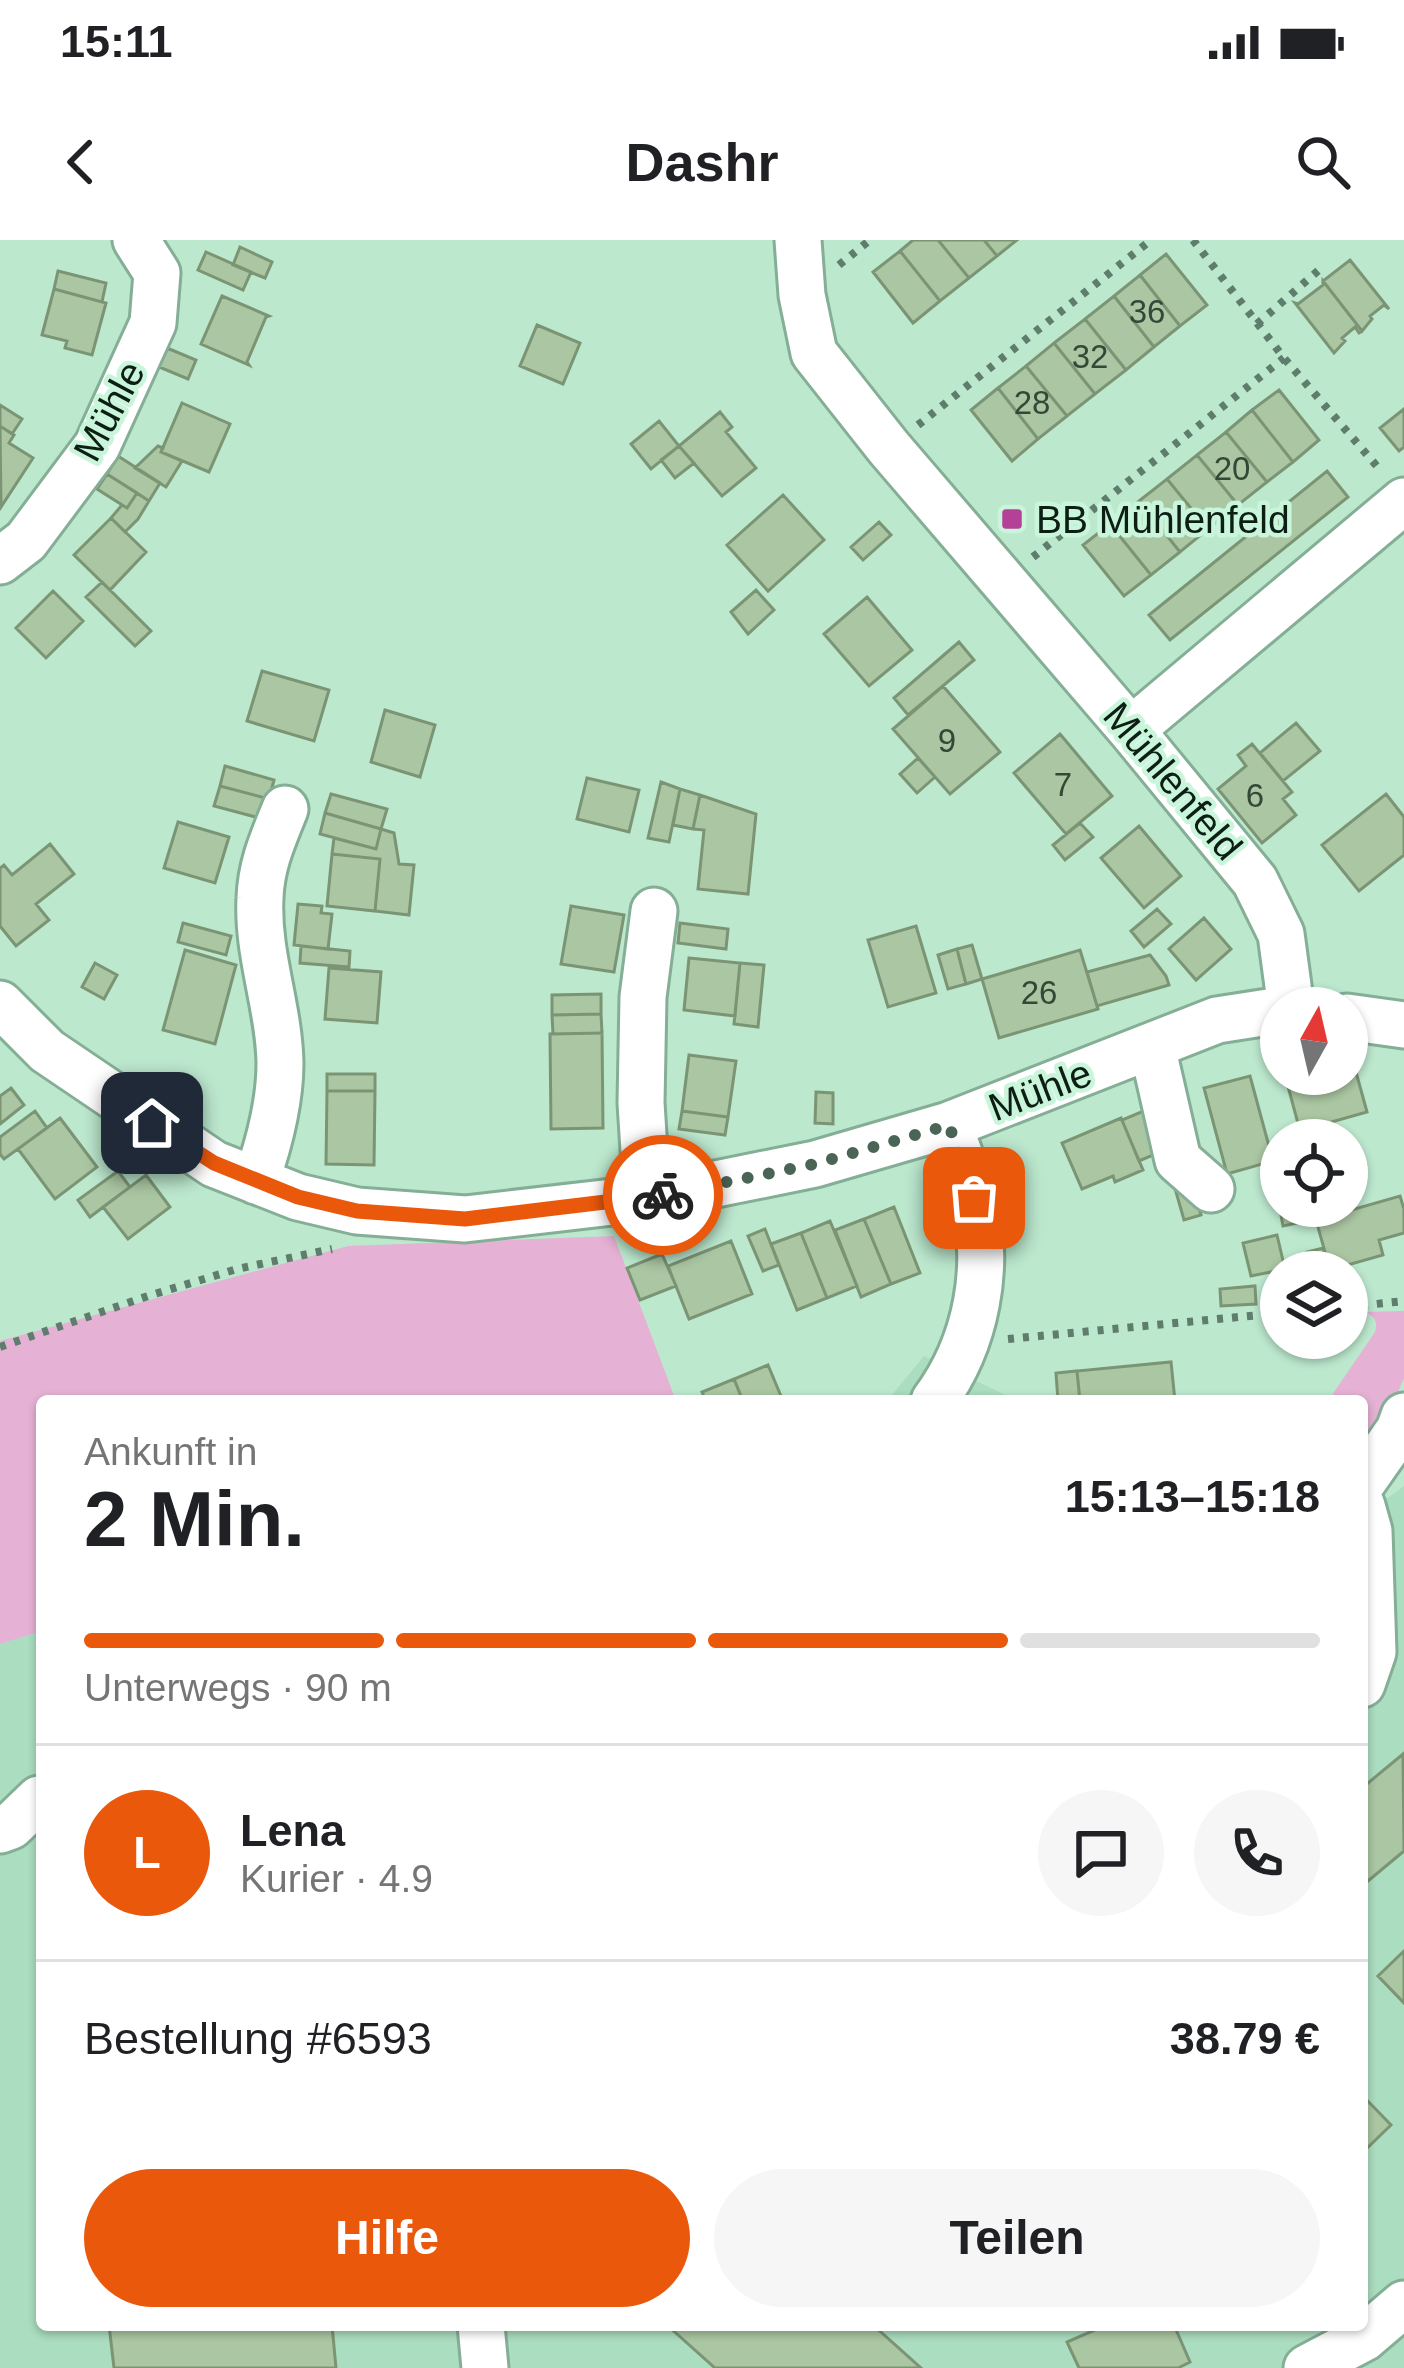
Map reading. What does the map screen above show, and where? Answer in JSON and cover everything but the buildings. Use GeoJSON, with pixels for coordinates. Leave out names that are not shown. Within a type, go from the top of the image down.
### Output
{"type":"FeatureCollection","features":[{"type":"Feature","properties":{"kind":"street","name":"Mühle"},"geometry":{"type":"LineString","coordinates":[[0,561],[26,541],[97,446],[153,323],[157,273],[136,240]]}},
{"type":"Feature","properties":{"kind":"street","name":"Mühlenfeld"},"geometry":{"type":"LineString","coordinates":[[798,240],[802,295],[814,353],[1255,881],[1281,934],[1288,987]]}},
{"type":"Feature","properties":{"kind":"street"},"geometry":{"type":"LineString","coordinates":[[1131,730],[1398,492]]}},
{"type":"Feature","properties":{"kind":"street"},"geometry":{"type":"LineString","coordinates":[[256,1180],[266,1153],[280,1063],[259,901],[263,864],[285,809]]}},
{"type":"Feature","properties":{"kind":"street"},"geometry":{"type":"LineString","coordinates":[[647,1198],[641,1102],[643,997],[654,911]]}},
{"type":"Feature","properties":{"kind":"street","name":"Mühle"},"geometry":{"type":"LineString","coordinates":[[0,1004],[47,1051],[214,1163],[298,1197],[357,1211],[465,1219],[647,1198],[815,1164],[949,1125],[1217,1020],[1260,1013]]}},
{"type":"Feature","properties":{"kind":"street"},"geometry":{"type":"LineString","coordinates":[[1368,1020],[1404,1025]]}},
{"type":"Feature","properties":{"kind":"street"},"geometry":{"type":"LineString","coordinates":[[1152,1046],[1178,1160],[1211,1189]]}},
{"type":"Feature","properties":{"kind":"street"},"geometry":{"type":"LineString","coordinates":[[939,1395],[965,1344],[978,1302],[982,1260],[974,1198],[949,1125]]}},
{"type":"Feature","properties":{"kind":"street"},"geometry":{"type":"LineString","coordinates":[[1368,1474],[1404,1416]]}},
{"type":"Feature","properties":{"kind":"street"},"geometry":{"type":"LineString","coordinates":[[1368,1527],[1373,1652],[1368,1667]]}},
{"type":"Feature","properties":{"kind":"street"},"geometry":{"type":"LineString","coordinates":[[0,1830],[11,1826],[36,1802]]}},
{"type":"Feature","properties":{"kind":"street"},"geometry":{"type":"LineString","coordinates":[[1307,2368],[1364,2338],[1404,2304]]}},
{"type":"Feature","properties":{"kind":"street"},"geometry":{"type":"LineString","coordinates":[[481,2331],[484,2368]]}},
{"type":"Feature","properties":{"kind":"path"},"geometry":{"type":"LineString","coordinates":[[889,448],[1151,240]]}},
{"type":"Feature","properties":{"kind":"path"},"geometry":{"type":"LineString","coordinates":[[1192,240],[1398,492]]}},
{"type":"Feature","properties":{"kind":"path"},"geometry":{"type":"LineString","coordinates":[[1257,324],[1320,269]]}},
{"type":"Feature","properties":{"kind":"path"},"geometry":{"type":"LineString","coordinates":[[1004,580],[1284,358]]}},
{"type":"Feature","properties":{"kind":"path"},"geometry":{"type":"LineString","coordinates":[[0,1347],[237,1269],[344,1246],[357,1211]]}},
{"type":"Feature","properties":{"kind":"path"},"geometry":{"type":"LineString","coordinates":[[1368,1304],[1404,1301]]}},
{"type":"Feature","properties":{"kind":"path"},"geometry":{"type":"LineString","coordinates":[[965,1344],[1260,1315]]}},
{"type":"Feature","properties":{"kind":"shaded area"},"geometry":{"type":"Polygon","coordinates":[[[614,1236],[674,1395],[36,1395],[36,1633],[0,1644],[0,1341],[348,1246],[614,1236]]]}},
{"type":"Feature","properties":{"kind":"shaded area"},"geometry":{"type":"Polygon","coordinates":[[[1404,1311],[1404,1378],[1368,1445],[1368,1395],[1332,1395],[1357,1359],[1368,1359],[1375,1320],[1368,1312],[1404,1311]]]}},
{"type":"Feature","properties":{"kind":"shaded area"},"geometry":{"type":"Polygon","coordinates":[[[924,1356],[1005,1395],[892,1395],[924,1356]]]}},
{"type":"Feature","properties":{"kind":"shaded area"},"geometry":{"type":"Polygon","coordinates":[[[1404,1486],[1404,2368],[0,2368],[0,1644],[36,1633],[36,2331],[1368,2331],[1368,1513],[1404,1486]]]}},
{"type":"Feature","properties":{"kind":"way so far"},"geometry":{"type":"LineString","coordinates":[[663,1195],[815,1164],[949,1125],[974,1198]]}},
{"type":"Feature","properties":{"kind":"place","name":"BB Mühlenfeld"},"geometry":{"type":"Point","coordinates":[1012,519]}},
{"type":"Feature","properties":{"kind":"route"},"geometry":{"type":"LineString","coordinates":[[152,1123],[214,1163],[298,1197],[357,1211],[465,1219],[663,1195]]}}]}
